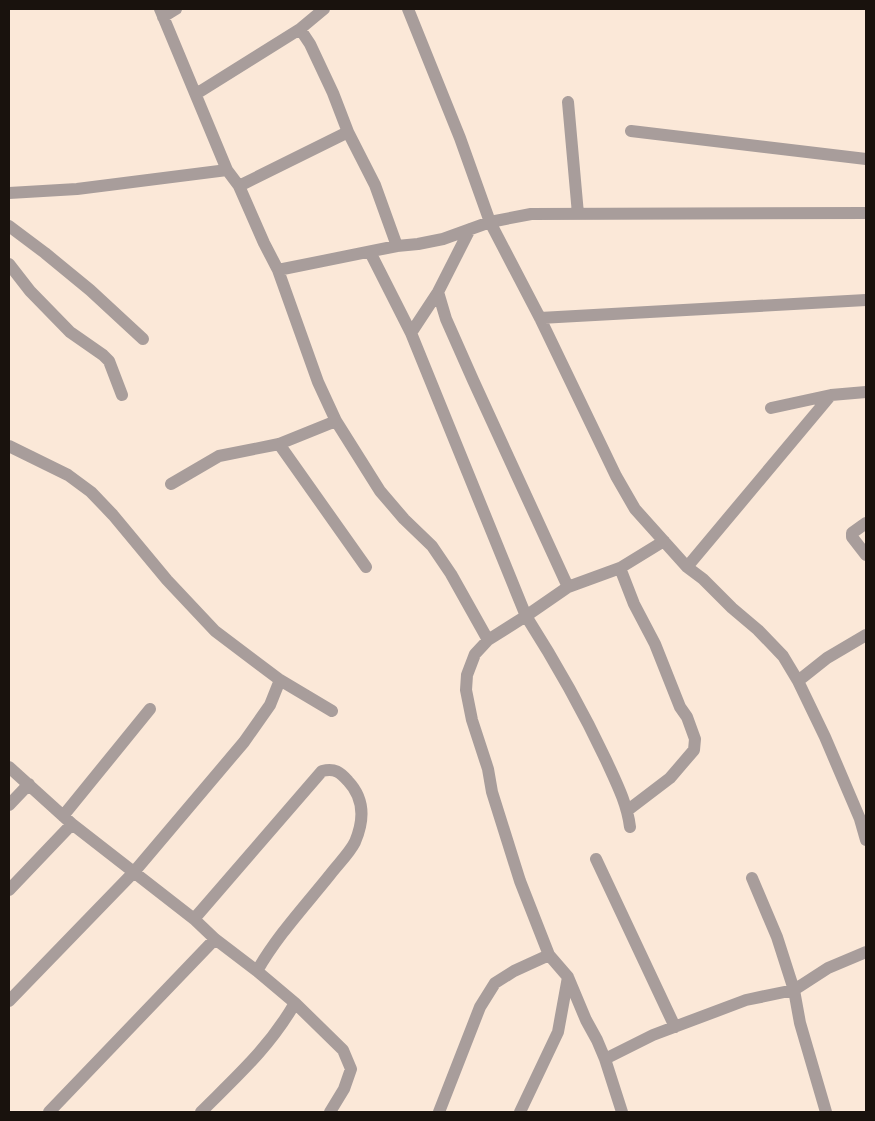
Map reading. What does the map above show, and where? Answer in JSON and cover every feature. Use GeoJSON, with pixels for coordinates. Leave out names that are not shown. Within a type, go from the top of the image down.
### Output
{"type":"FeatureCollection","features":[{"type":"Feature","properties":{"kind":"street"},"geometry":{"type":"LineString","coordinates":[[176,9],[162,13],[227,170],[239,186],[278,270],[318,382],[336,421],[380,492],[432,546],[451,574],[488,640]]}},
{"type":"Feature","properties":{"kind":"street"},"geometry":{"type":"LineString","coordinates":[[196,94],[300,30],[324,9]]}},
{"type":"Feature","properties":{"kind":"street"},"geometry":{"type":"LineString","coordinates":[[408,9],[460,138],[490,222],[540,318],[616,476],[635,509],[687,567],[703,579],[783,656],[798,681],[863,818],[866,840]]}},
{"type":"Feature","properties":{"kind":"street"},"geometry":{"type":"LineString","coordinates":[[300,30],[310,44],[333,93],[348,132],[375,185],[397,246]]}},
{"type":"Feature","properties":{"kind":"street"},"geometry":{"type":"LineString","coordinates":[[568,102],[578,214]]}},
{"type":"Feature","properties":{"kind":"street"},"geometry":{"type":"LineString","coordinates":[[632,131],[866,159]]}},
{"type":"Feature","properties":{"kind":"street"},"geometry":{"type":"LineString","coordinates":[[239,186],[348,132]]}},
{"type":"Feature","properties":{"kind":"street"},"geometry":{"type":"LineString","coordinates":[[9,193],[77,189],[227,170]]}},
{"type":"Feature","properties":{"kind":"street"},"geometry":{"type":"LineString","coordinates":[[278,270],[397,246],[418,244],[443,238],[490,222],[531,214],[866,213]]}},
{"type":"Feature","properties":{"kind":"street"},"geometry":{"type":"LineString","coordinates":[[9,226],[90,290],[143,338]]}},
{"type":"Feature","properties":{"kind":"street"},"geometry":{"type":"LineString","coordinates":[[411,333],[438,292],[470,229]]}},
{"type":"Feature","properties":{"kind":"street"},"geometry":{"type":"LineString","coordinates":[[370,252],[411,333],[526,616],[566,679],[593,731],[628,810],[630,828]]}},
{"type":"Feature","properties":{"kind":"street"},"geometry":{"type":"LineString","coordinates":[[9,264],[30,291],[70,332],[103,355],[108,361],[122,395]]}},
{"type":"Feature","properties":{"kind":"street"},"geometry":{"type":"LineString","coordinates":[[438,292],[446,319],[568,587]]}},
{"type":"Feature","properties":{"kind":"street"},"geometry":{"type":"LineString","coordinates":[[540,318],[866,300]]}},
{"type":"Feature","properties":{"kind":"street"},"geometry":{"type":"LineString","coordinates":[[771,408],[831,395],[866,392]]}},
{"type":"Feature","properties":{"kind":"street"},"geometry":{"type":"LineString","coordinates":[[687,567],[831,395]]}},
{"type":"Feature","properties":{"kind":"street"},"geometry":{"type":"LineString","coordinates":[[171,484],[220,456],[237,451],[279,444],[336,421]]}},
{"type":"Feature","properties":{"kind":"street"},"geometry":{"type":"LineString","coordinates":[[279,444],[366,567]]}},
{"type":"Feature","properties":{"kind":"street"},"geometry":{"type":"LineString","coordinates":[[9,446],[68,475],[91,492],[113,515],[167,580],[215,631],[280,680],[332,711]]}},
{"type":"Feature","properties":{"kind":"street"},"geometry":{"type":"LineString","coordinates":[[866,523],[852,533],[852,537],[866,555]]}},
{"type":"Feature","properties":{"kind":"street"},"geometry":{"type":"LineString","coordinates":[[622,1112],[597,1040],[586,1020],[568,977],[549,955],[520,881],[472,720],[466,690],[467,675],[474,654],[488,640],[568,587],[620,568],[664,541]]}},
{"type":"Feature","properties":{"kind":"street"},"geometry":{"type":"LineString","coordinates":[[620,568],[680,707],[688,717],[695,739],[694,750],[670,778],[628,810]]}},
{"type":"Feature","properties":{"kind":"street"},"geometry":{"type":"LineString","coordinates":[[798,681],[828,658],[866,635]]}},
{"type":"Feature","properties":{"kind":"street"},"geometry":{"type":"LineString","coordinates":[[9,1001],[134,872],[244,742],[270,705],[280,680]]}},
{"type":"Feature","properties":{"kind":"street"},"geometry":{"type":"LineString","coordinates":[[9,890],[67,820],[150,709]]}},
{"type":"Feature","properties":{"kind":"street"},"geometry":{"type":"LineString","coordinates":[[9,767],[67,820],[194,919],[215,939],[295,1003],[343,1050],[351,1069],[344,1089],[330,1112]]}},
{"type":"Feature","properties":{"kind":"street"},"geometry":{"type":"LineString","coordinates":[[194,919],[322,771],[330,769],[338,771],[351,784],[358,797],[362,812],[354,843],[269,950],[257,971]]}},
{"type":"Feature","properties":{"kind":"street"},"geometry":{"type":"LineString","coordinates":[[9,805],[28,784]]}},
{"type":"Feature","properties":{"kind":"street"},"geometry":{"type":"LineString","coordinates":[[596,859],[675,1027]]}},
{"type":"Feature","properties":{"kind":"street"},"geometry":{"type":"LineString","coordinates":[[752,878],[777,937],[794,990],[800,1023],[826,1112]]}},
{"type":"Feature","properties":{"kind":"street"},"geometry":{"type":"LineString","coordinates":[[49,1112],[215,939]]}},
{"type":"Feature","properties":{"kind":"street"},"geometry":{"type":"LineString","coordinates":[[605,1059],[632,1045],[675,1027],[746,1000],[794,990],[828,968],[866,952]]}},
{"type":"Feature","properties":{"kind":"street"},"geometry":{"type":"LineString","coordinates":[[439,1112],[480,1007],[495,983],[514,971],[549,955]]}},
{"type":"Feature","properties":{"kind":"street"},"geometry":{"type":"LineString","coordinates":[[520,1112],[558,1032],[568,977]]}},
{"type":"Feature","properties":{"kind":"street"},"geometry":{"type":"LineString","coordinates":[[201,1112],[261,1053],[283,1025],[295,1003]]}}]}
